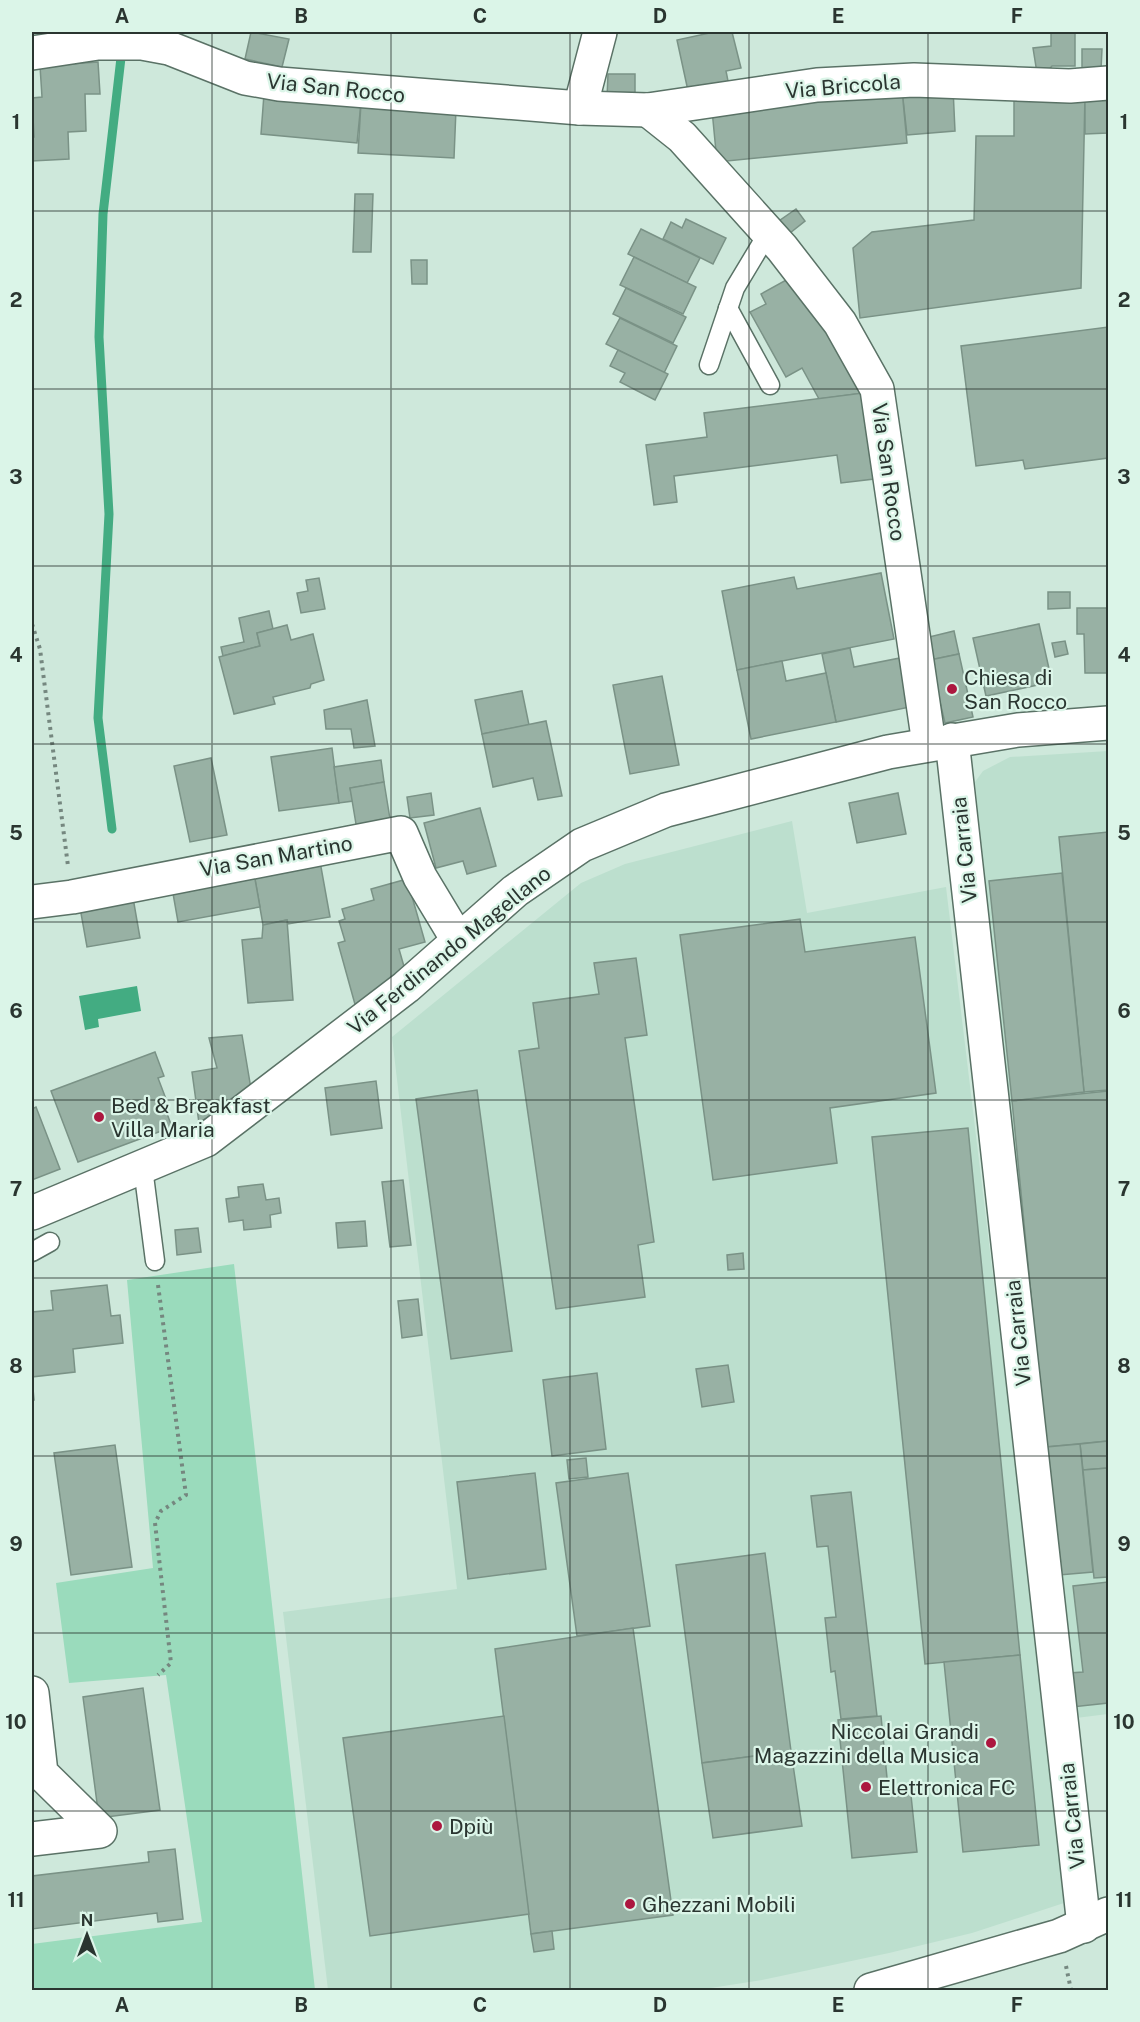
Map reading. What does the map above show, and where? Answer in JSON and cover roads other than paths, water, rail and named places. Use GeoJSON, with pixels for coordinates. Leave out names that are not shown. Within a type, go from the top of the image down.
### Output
{"type":"FeatureCollection","features":[{"type":"Feature","properties":{"kind":"street"},"geometry":{"type":"LineString","coordinates":[[580,108],[600,32]]}},
{"type":"Feature","properties":{"kind":"street","name":"Via San Rocco"},"geometry":{"type":"LineString","coordinates":[[32,53],[98,44],[142,43],[169,48],[245,78],[279,84],[580,108]]}},
{"type":"Feature","properties":{"kind":"street","name":"Via Briccola"},"geometry":{"type":"LineString","coordinates":[[580,108],[648,110],[817,85],[914,80],[1070,86],[1108,83]]}},
{"type":"Feature","properties":{"kind":"street","name":"Via San Rocco"},"geometry":{"type":"LineString","coordinates":[[648,110],[682,137],[782,248],[840,323],[877,389],[940,742]]}},
{"type":"Feature","properties":{"kind":"street","name":"Via Ferdinando Magellano"},"geometry":{"type":"LineString","coordinates":[[32,1213],[206,1140],[398,993],[515,891],[582,844],[666,810],[747,787],[940,742],[1018,730],[1108,723]]}},
{"type":"Feature","properties":{"kind":"street","name":"Via Carraia"},"geometry":{"type":"LineString","coordinates":[[940,742],[1096,1920]]}},
{"type":"Feature","properties":{"kind":"street","name":"Via San Martino"},"geometry":{"type":"LineString","coordinates":[[32,902],[72,897],[401,833],[420,877],[458,940]]}},
{"type":"Feature","properties":{"kind":"street"},"geometry":{"type":"LineString","coordinates":[[32,1693],[41,1773],[100,1831],[32,1839]]}},
{"type":"Feature","properties":{"kind":"street"},"geometry":{"type":"LineString","coordinates":[[871,1990],[988,1958],[1096,1920]]}},
{"type":"Feature","properties":{"kind":"lane"},"geometry":{"type":"LineString","coordinates":[[709,365],[735,288],[768,233]]}},
{"type":"Feature","properties":{"kind":"lane"},"geometry":{"type":"LineString","coordinates":[[728,308],[770,385]]}},
{"type":"Feature","properties":{"kind":"lane"},"geometry":{"type":"LineString","coordinates":[[143,1168],[155,1261]]}},
{"type":"Feature","properties":{"kind":"lane"},"geometry":{"type":"LineString","coordinates":[[32,1252],[50,1242]]}},
{"type":"Feature","properties":{"kind":"waterway"},"geometry":{"type":"LineString","coordinates":[[112,829],[98,718],[109,514],[99,337],[103,214],[122,49]]}},
{"type":"Feature","properties":{"kind":"place","name":"Chiesa di San Rocco"},"geometry":{"type":"Point","coordinates":[952,689]}},
{"type":"Feature","properties":{"kind":"place","name":"Bed & Breakfast Villa Maria"},"geometry":{"type":"Point","coordinates":[99,1117]}},
{"type":"Feature","properties":{"kind":"place","name":"Niccolai Grandi Magazzini della Musica"},"geometry":{"type":"Point","coordinates":[991,1743]}},
{"type":"Feature","properties":{"kind":"place","name":"Elettronica FC"},"geometry":{"type":"Point","coordinates":[866,1787]}},
{"type":"Feature","properties":{"kind":"place","name":"Dpiù"},"geometry":{"type":"Point","coordinates":[437,1826]}},
{"type":"Feature","properties":{"kind":"place","name":"Ghezzani Mobili"},"geometry":{"type":"Point","coordinates":[630,1904]}}]}
